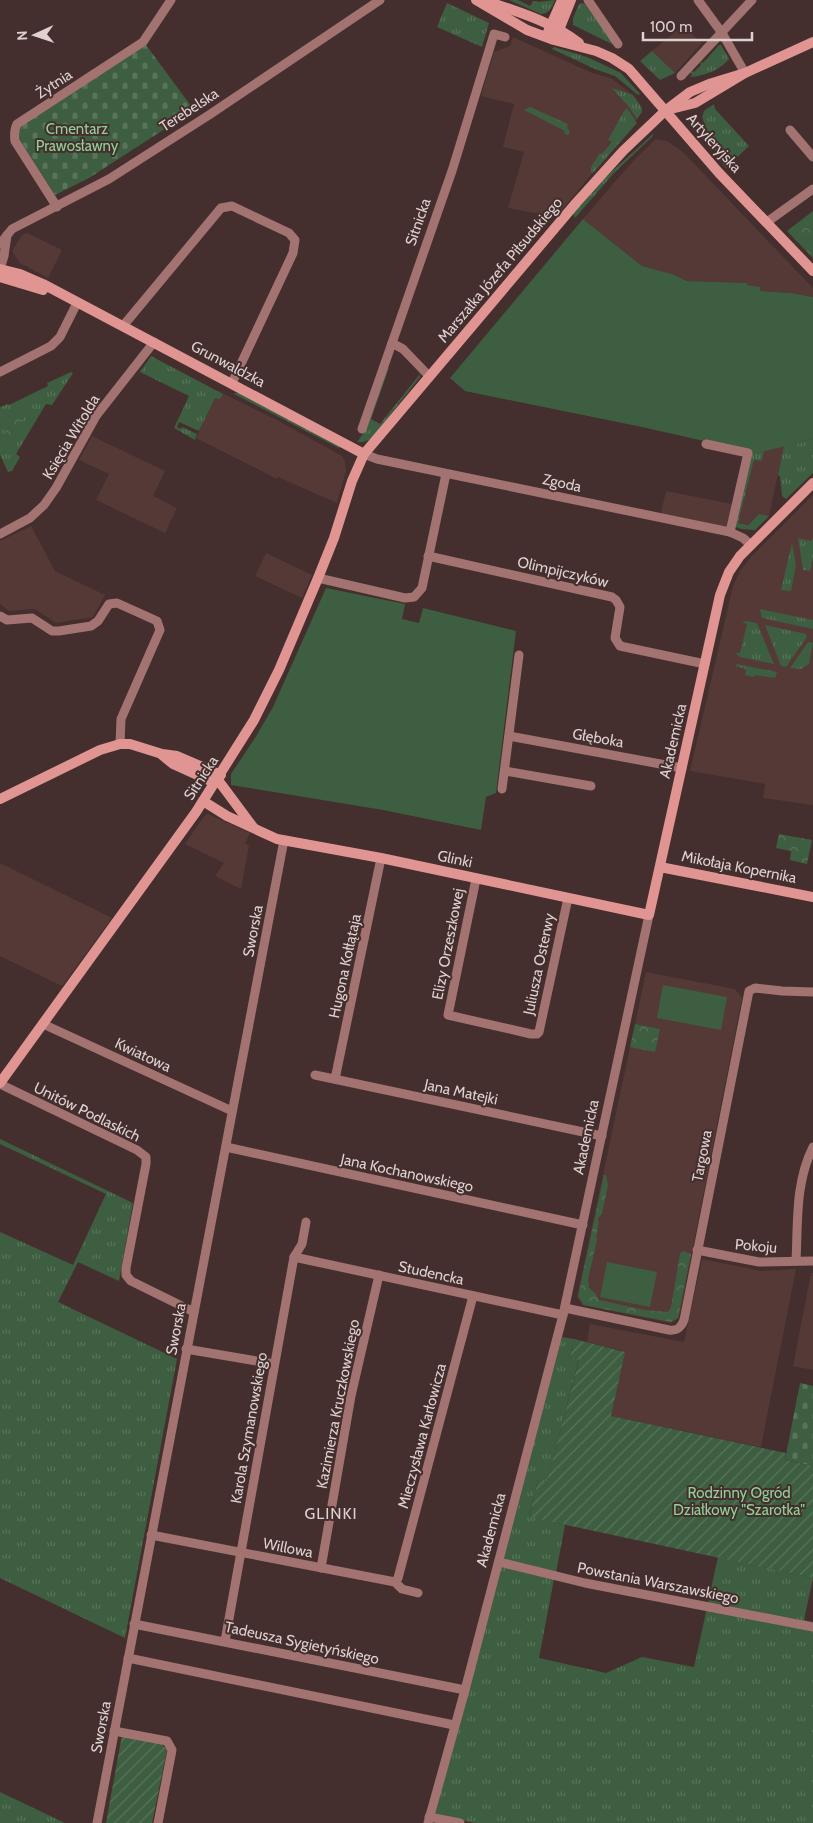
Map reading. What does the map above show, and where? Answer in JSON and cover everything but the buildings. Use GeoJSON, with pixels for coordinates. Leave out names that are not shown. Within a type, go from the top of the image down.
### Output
{"type":"FeatureCollection","features":[{"type":"Feature","properties":{"kind":"street","name":"Żytnia"},"geometry":{"type":"LineString","coordinates":[[57,207],[16,140],[14,133],[17,124],[143,42],[171,0]]}},
{"type":"Feature","properties":{"kind":"street","name":"Terebelska"},"geometry":{"type":"LineString","coordinates":[[0,244],[8,232],[109,178],[209,115],[380,0]]}},
{"type":"Feature","properties":{"kind":"street","name":"Artyleryjska"},"geometry":{"type":"LineString","coordinates":[[476,0],[520,26],[550,39],[584,47],[612,58],[629,69],[719,173],[813,271]]}},
{"type":"Feature","properties":{"kind":"street","name":"Artyleryjska"},"geometry":{"type":"LineString","coordinates":[[484,0],[532,17],[555,28],[584,47]]}},
{"type":"Feature","properties":{"kind":"street"},"geometry":{"type":"LineString","coordinates":[[555,28],[562,0]]}},
{"type":"Feature","properties":{"kind":"street"},"geometry":{"type":"LineString","coordinates":[[550,39],[571,0]]}},
{"type":"Feature","properties":{"kind":"street"},"geometry":{"type":"LineString","coordinates":[[588,0],[618,44]]}},
{"type":"Feature","properties":{"kind":"street"},"geometry":{"type":"LineString","coordinates":[[698,0],[722,33],[745,73]]}},
{"type":"Feature","properties":{"kind":"street"},"geometry":{"type":"LineString","coordinates":[[681,76],[752,0]]}},
{"type":"Feature","properties":{"kind":"street","name":"Sitnicka"},"geometry":{"type":"LineString","coordinates":[[362,429],[452,171],[494,34],[505,37]]}},
{"type":"Feature","properties":{"kind":"street","name":"Marszałka Józefa Piłsudskiego"},"geometry":{"type":"LineString","coordinates":[[364,454],[594,182],[665,111],[690,92],[708,84],[745,73],[813,42]]}},
{"type":"Feature","properties":{"kind":"street"},"geometry":{"type":"LineString","coordinates":[[790,130],[813,157]]}},
{"type":"Feature","properties":{"kind":"street"},"geometry":{"type":"LineString","coordinates":[[767,222],[813,189]]}},
{"type":"Feature","properties":{"kind":"street"},"geometry":{"type":"LineString","coordinates":[[123,326],[221,208],[232,206],[284,230],[295,240],[293,253],[232,383]]}},
{"type":"Feature","properties":{"kind":"street"},"geometry":{"type":"LineString","coordinates":[[8,232],[0,269],[20,274],[43,284],[77,303]]}},
{"type":"Feature","properties":{"kind":"street"},"geometry":{"type":"LineString","coordinates":[[4,256],[12,268],[20,274]]}},
{"type":"Feature","properties":{"kind":"street"},"geometry":{"type":"LineString","coordinates":[[0,277],[18,281],[77,303]]}},
{"type":"Feature","properties":{"kind":"street"},"geometry":{"type":"LineString","coordinates":[[0,372],[51,346],[60,336],[77,303]]}},
{"type":"Feature","properties":{"kind":"street","name":"Grunwaldzka"},"geometry":{"type":"LineString","coordinates":[[77,303],[364,454]]}},
{"type":"Feature","properties":{"kind":"street","name":"Księcia Witolda"},"geometry":{"type":"LineString","coordinates":[[0,534],[30,518],[44,505],[56,488],[96,416],[154,342]]}},
{"type":"Feature","properties":{"kind":"street"},"geometry":{"type":"LineString","coordinates":[[392,343],[403,348],[429,376]]}},
{"type":"Feature","properties":{"kind":"street"},"geometry":{"type":"LineString","coordinates":[[706,444],[748,454],[730,532]]}},
{"type":"Feature","properties":{"kind":"street","name":"Sitnicka"},"geometry":{"type":"LineString","coordinates":[[0,1084],[203,801],[254,720],[267,696],[318,578],[334,538],[352,481],[364,454]]}},
{"type":"Feature","properties":{"kind":"street","name":"Zgoda"},"geometry":{"type":"LineString","coordinates":[[364,454],[377,459],[446,474],[730,532],[743,538],[751,545]]}},
{"type":"Feature","properties":{"kind":"street"},"geometry":{"type":"LineString","coordinates":[[318,578],[405,598],[414,597],[422,588],[446,474]]}},
{"type":"Feature","properties":{"kind":"street","name":"Akademicka"},"geometry":{"type":"LineString","coordinates":[[429,1820],[564,1311],[720,595],[733,565],[813,483]]}},
{"type":"Feature","properties":{"kind":"street","name":"Olimpijczyków"},"geometry":{"type":"LineString","coordinates":[[428,556],[612,597],[620,607],[615,638],[620,646],[705,664]]}},
{"type":"Feature","properties":{"kind":"street"},"geometry":{"type":"LineString","coordinates":[[0,616],[10,620],[32,618],[52,631],[59,631],[91,626],[98,621],[109,604],[116,603],[157,621],[160,630],[121,719],[120,744]]}},
{"type":"Feature","properties":{"kind":"street"},"geometry":{"type":"LineString","coordinates":[[502,789],[520,656]]}},
{"type":"Feature","properties":{"kind":"street","name":"Głęboka"},"geometry":{"type":"LineString","coordinates":[[509,736],[682,768]]}},
{"type":"Feature","properties":{"kind":"street"},"geometry":{"type":"LineString","coordinates":[[0,799],[100,750],[120,744],[130,744],[162,754],[177,756],[218,779],[255,829]]}},
{"type":"Feature","properties":{"kind":"street"},"geometry":{"type":"LineString","coordinates":[[505,771],[591,786]]}},
{"type":"Feature","properties":{"kind":"street","name":"Glinki"},"geometry":{"type":"LineString","coordinates":[[203,801],[227,816],[284,840],[381,858],[649,915]]}},
{"type":"Feature","properties":{"kind":"street","name":"Sworska"},"geometry":{"type":"LineString","coordinates":[[97,1823],[284,840]]}},
{"type":"Feature","properties":{"kind":"street","name":"Hugona Kołłątaja"},"geometry":{"type":"LineString","coordinates":[[335,1079],[381,858]]}},
{"type":"Feature","properties":{"kind":"street","name":"Mikołaja Kopernika"},"geometry":{"type":"LineString","coordinates":[[660,867],[813,897]]}},
{"type":"Feature","properties":{"kind":"street","name":"Elizy Orzeszkowej"},"geometry":{"type":"LineString","coordinates":[[448,1015],[476,879]]}},
{"type":"Feature","properties":{"kind":"street","name":"Juliusza Osterwy"},"geometry":{"type":"LineString","coordinates":[[448,1015],[537,1034],[539,1032],[568,898]]}},
{"type":"Feature","properties":{"kind":"street","name":"Targowa"},"geometry":{"type":"LineString","coordinates":[[678,1329],[684,1320],[749,991],[752,988],[813,992]]}},
{"type":"Feature","properties":{"kind":"street","name":"Kwiatowa"},"geometry":{"type":"LineString","coordinates":[[43,1024],[232,1111]]}},
{"type":"Feature","properties":{"kind":"street","name":"Jana Matejki"},"geometry":{"type":"LineString","coordinates":[[315,1075],[602,1136]]}},
{"type":"Feature","properties":{"kind":"street","name":"Unitów Podlaskich"},"geometry":{"type":"LineString","coordinates":[[0,1084],[137,1150],[146,1157],[126,1275],[131,1281],[194,1312]]}},
{"type":"Feature","properties":{"kind":"street","name":"Jana Kochanowskiego"},"geometry":{"type":"LineString","coordinates":[[226,1148],[583,1225]]}},
{"type":"Feature","properties":{"kind":"street"},"geometry":{"type":"LineString","coordinates":[[796,1261],[799,1190],[802,1175],[813,1148]]}},
{"type":"Feature","properties":{"kind":"street","name":"Karola Szymanowskiego"},"geometry":{"type":"LineString","coordinates":[[225,1641],[294,1257],[302,1244],[306,1222]]}},
{"type":"Feature","properties":{"kind":"street","name":"Pokoju"},"geometry":{"type":"LineString","coordinates":[[697,1250],[759,1262],[813,1260]]}},
{"type":"Feature","properties":{"kind":"street","name":"Studencka"},"geometry":{"type":"LineString","coordinates":[[294,1257],[473,1296],[669,1330],[678,1329]]}},
{"type":"Feature","properties":{"kind":"street","name":"Kazimierza Kruczkowskiego"},"geometry":{"type":"LineString","coordinates":[[321,1568],[350,1396],[379,1276]]}},
{"type":"Feature","properties":{"kind":"street","name":"Mieczysława Karłowicza"},"geometry":{"type":"LineString","coordinates":[[395,1582],[398,1578],[473,1296]]}},
{"type":"Feature","properties":{"kind":"street"},"geometry":{"type":"LineString","coordinates":[[186,1349],[274,1364]]}},
{"type":"Feature","properties":{"kind":"street","name":"Willowa"},"geometry":{"type":"LineString","coordinates":[[151,1535],[395,1582],[402,1589],[418,1593]]}},
{"type":"Feature","properties":{"kind":"street","name":"Powstania Warszawskiego"},"geometry":{"type":"LineString","coordinates":[[498,1562],[508,1566],[585,1583],[813,1627]]}},
{"type":"Feature","properties":{"kind":"street","name":"Tadeusza Sygietyńskiego"},"geometry":{"type":"LineString","coordinates":[[134,1624],[465,1690]]}},
{"type":"Feature","properties":{"kind":"street"},"geometry":{"type":"LineString","coordinates":[[128,1658],[454,1725]]}},
{"type":"Feature","properties":{"kind":"street"},"geometry":{"type":"LineString","coordinates":[[114,1731],[167,1741],[172,1750],[158,1823]]}},
{"type":"Feature","properties":{"kind":"street"},"geometry":{"type":"LineString","coordinates":[[429,1820],[460,1823]]}},
{"type":"Feature","properties":{"kind":"shaded area"},"geometry":{"type":"Polygon","coordinates":[[[683,26],[702,43],[675,73],[652,51],[683,26]]]}},
{"type":"Feature","properties":{"kind":"shaded area"},"geometry":{"type":"Polygon","coordinates":[[[513,37],[592,73],[612,79],[633,95],[640,105],[641,113],[635,122],[556,217],[508,208],[524,152],[503,147],[514,104],[481,96],[494,52],[510,46],[513,37]]]}},
{"type":"Feature","properties":{"kind":"shaded area"},"geometry":{"type":"Polygon","coordinates":[[[656,139],[667,141],[683,152],[813,288],[813,297],[760,291],[756,287],[747,285],[747,283],[687,281],[672,274],[642,266],[583,219],[633,161],[656,139]]]}},
{"type":"Feature","properties":{"kind":"shaded area"},"geometry":{"type":"Polygon","coordinates":[[[27,233],[62,250],[48,278],[20,263],[12,251],[22,235],[27,233]]]}},
{"type":"Feature","properties":{"kind":"shaded area"},"geometry":{"type":"Polygon","coordinates":[[[218,391],[275,419],[342,456],[346,471],[337,503],[278,477],[277,479],[196,438],[218,391]]]}},
{"type":"Feature","properties":{"kind":"shaded area"},"geometry":{"type":"Polygon","coordinates":[[[92,436],[165,471],[153,496],[177,508],[165,533],[96,500],[109,474],[79,460],[92,436]]]}},
{"type":"Feature","properties":{"kind":"shaded area"},"geometry":{"type":"Polygon","coordinates":[[[784,446],[769,516],[759,514],[747,525],[738,523],[754,459],[762,461],[764,451],[784,446]]]}},
{"type":"Feature","properties":{"kind":"shaded area"},"geometry":{"type":"Polygon","coordinates":[[[666,491],[732,504],[727,527],[661,513],[666,491]]]}},
{"type":"Feature","properties":{"kind":"shaded area"},"geometry":{"type":"Polygon","coordinates":[[[813,495],[813,805],[763,798],[765,784],[690,771],[733,586],[740,571],[751,557],[813,495]]]}},
{"type":"Feature","properties":{"kind":"shaded area"},"geometry":{"type":"Polygon","coordinates":[[[31,526],[55,571],[105,595],[93,617],[56,623],[35,609],[9,611],[0,604],[0,541],[31,526]]]}},
{"type":"Feature","properties":{"kind":"shaded area"},"geometry":{"type":"Polygon","coordinates":[[[266,553],[312,575],[302,598],[255,576],[266,553]]]}},
{"type":"Feature","properties":{"kind":"shaded area"},"geometry":{"type":"Polygon","coordinates":[[[208,814],[250,833],[245,843],[249,846],[241,889],[215,876],[224,863],[185,844],[205,815],[208,814]]]}},
{"type":"Feature","properties":{"kind":"shaded area"},"geometry":{"type":"Polygon","coordinates":[[[0,863],[112,918],[62,986],[0,956],[0,863]]]}},
{"type":"Feature","properties":{"kind":"shaded area"},"geometry":{"type":"Polygon","coordinates":[[[646,972],[735,989],[742,998],[679,1318],[671,1323],[583,1305],[577,1297],[646,972]]]}},
{"type":"Feature","properties":{"kind":"shaded area"},"geometry":{"type":"Polygon","coordinates":[[[702,1259],[761,1271],[796,1269],[761,1447],[611,1416],[623,1351],[587,1342],[590,1324],[684,1342],[702,1259]]]}},
{"type":"Feature","properties":{"kind":"shaded area"},"geometry":{"type":"Polygon","coordinates":[[[811,1273],[813,1273],[813,1370],[793,1366],[811,1273]]]}},
{"type":"Feature","properties":{"kind":"green space"},"geometry":{"type":"Polygon","coordinates":[[[509,0],[518,0],[530,6],[533,1],[555,0],[549,11],[541,14],[509,0]]]}},
{"type":"Feature","properties":{"kind":"green space"},"geometry":{"type":"Polygon","coordinates":[[[447,3],[489,23],[482,47],[437,27],[447,3]]]}},
{"type":"Feature","properties":{"kind":"green space"},"geometry":{"type":"Polygon","coordinates":[[[579,4],[585,4],[614,45],[573,25],[573,18],[579,4]]]}},
{"type":"Feature","properties":{"kind":"green space","name":"Cmentarz Prawosławny"},"geometry":{"type":"Polygon","coordinates":[[[146,45],[194,110],[89,178],[55,195],[18,137],[18,127],[146,45]]]}},
{"type":"Feature","properties":{"kind":"green space"},"geometry":{"type":"Polygon","coordinates":[[[721,45],[729,59],[712,72],[690,77],[692,75],[689,71],[694,72],[701,65],[700,63],[704,62],[721,45]]]}},
{"type":"Feature","properties":{"kind":"green space"},"geometry":{"type":"Polygon","coordinates":[[[554,47],[587,57],[621,73],[640,94],[638,95],[615,76],[552,49],[554,47]]]}},
{"type":"Feature","properties":{"kind":"green space"},"geometry":{"type":"Polygon","coordinates":[[[652,51],[675,73],[660,80],[640,61],[652,51]]]}},
{"type":"Feature","properties":{"kind":"green space"},"geometry":{"type":"Polygon","coordinates":[[[612,88],[633,95],[642,108],[642,112],[637,119],[629,107],[612,88]]]}},
{"type":"Feature","properties":{"kind":"green space"},"geometry":{"type":"Polygon","coordinates":[[[714,104],[715,109],[749,146],[726,168],[717,156],[702,117],[704,111],[714,104]]]}},
{"type":"Feature","properties":{"kind":"green space"},"geometry":{"type":"Polygon","coordinates":[[[530,107],[568,124],[567,128],[570,131],[568,135],[564,133],[565,131],[524,110],[530,107]]]}},
{"type":"Feature","properties":{"kind":"green space"},"geometry":{"type":"Polygon","coordinates":[[[627,108],[637,123],[593,173],[591,172],[592,165],[600,153],[602,154],[612,142],[608,140],[627,108]]]}},
{"type":"Feature","properties":{"kind":"green space"},"geometry":{"type":"Polygon","coordinates":[[[653,134],[614,173],[575,218],[573,213],[596,186],[653,134]]]}},
{"type":"Feature","properties":{"kind":"green space"},"geometry":{"type":"Polygon","coordinates":[[[813,211],[813,258],[787,231],[813,211]]]}},
{"type":"Feature","properties":{"kind":"green space"},"geometry":{"type":"Polygon","coordinates":[[[583,219],[642,266],[672,274],[687,281],[747,283],[747,285],[760,287],[760,291],[813,297],[813,438],[757,453],[642,427],[465,391],[450,378],[583,219]]]}},
{"type":"Feature","properties":{"kind":"green space"},"geometry":{"type":"Polygon","coordinates":[[[151,356],[223,394],[220,399],[215,398],[199,431],[179,422],[177,427],[181,429],[182,427],[197,434],[195,440],[174,428],[189,396],[140,372],[151,356]]]}},
{"type":"Feature","properties":{"kind":"green space"},"geometry":{"type":"Polygon","coordinates":[[[389,368],[371,419],[380,424],[420,374],[420,377],[371,439],[357,442],[363,434],[384,371],[389,368]]]}},
{"type":"Feature","properties":{"kind":"green space"},"geometry":{"type":"Polygon","coordinates":[[[71,372],[73,373],[52,405],[46,404],[16,454],[20,457],[12,471],[8,472],[0,455],[0,407],[9,405],[48,386],[47,383],[71,372]]]}},
{"type":"Feature","properties":{"kind":"green space"},"geometry":{"type":"Polygon","coordinates":[[[239,392],[340,446],[339,448],[234,394],[239,392]]]}},
{"type":"Feature","properties":{"kind":"green space"},"geometry":{"type":"Polygon","coordinates":[[[24,411],[27,412],[12,439],[8,437],[1,422],[24,411]]]}},
{"type":"Feature","properties":{"kind":"green space"},"geometry":{"type":"Polygon","coordinates":[[[813,438],[813,473],[786,499],[782,496],[780,476],[778,475],[784,446],[813,438]]]}},
{"type":"Feature","properties":{"kind":"green space"},"geometry":{"type":"Polygon","coordinates":[[[752,451],[757,453],[764,451],[762,461],[754,460],[738,523],[748,525],[759,514],[769,516],[755,530],[741,529],[733,526],[752,451]]]}},
{"type":"Feature","properties":{"kind":"green space"},"geometry":{"type":"Polygon","coordinates":[[[798,538],[811,541],[813,538],[813,558],[810,571],[803,570],[798,538]]]}},
{"type":"Feature","properties":{"kind":"green space"},"geometry":{"type":"Polygon","coordinates":[[[792,543],[796,565],[791,591],[781,590],[792,543]]]}},
{"type":"Feature","properties":{"kind":"green space"},"geometry":{"type":"Polygon","coordinates":[[[326,588],[405,604],[402,619],[419,623],[423,608],[516,631],[496,793],[486,797],[481,830],[383,810],[231,785],[231,774],[273,707],[326,588]]]}},
{"type":"Feature","properties":{"kind":"green space"},"geometry":{"type":"Polygon","coordinates":[[[760,609],[813,620],[813,629],[762,618],[760,609]]]}},
{"type":"Feature","properties":{"kind":"green space"},"geometry":{"type":"Polygon","coordinates":[[[742,622],[757,623],[774,664],[740,657],[735,653],[740,653],[747,624],[742,622]]]}},
{"type":"Feature","properties":{"kind":"green space"},"geometry":{"type":"Polygon","coordinates":[[[765,625],[806,634],[807,637],[786,667],[781,666],[765,625]]]}},
{"type":"Feature","properties":{"kind":"green space"},"geometry":{"type":"Polygon","coordinates":[[[808,642],[813,643],[809,664],[801,669],[790,668],[808,642]]]}},
{"type":"Feature","properties":{"kind":"green space"},"geometry":{"type":"Polygon","coordinates":[[[737,664],[777,672],[775,678],[755,675],[754,677],[745,675],[746,669],[735,666],[737,664]]]}},
{"type":"Feature","properties":{"kind":"green space"},"geometry":{"type":"Polygon","coordinates":[[[779,834],[812,840],[807,864],[790,860],[791,851],[776,848],[779,834]]]}},
{"type":"Feature","properties":{"kind":"green space"},"geometry":{"type":"Polygon","coordinates":[[[663,985],[727,997],[721,1030],[657,1018],[663,985]]]}},
{"type":"Feature","properties":{"kind":"green space"},"geometry":{"type":"Polygon","coordinates":[[[635,1024],[660,1029],[655,1052],[630,1047],[635,1024]]]}},
{"type":"Feature","properties":{"kind":"green space"},"geometry":{"type":"Polygon","coordinates":[[[0,1139],[133,1203],[119,1281],[78,1262],[58,1302],[177,1359],[125,1638],[0,1578],[0,1232],[73,1265],[106,1194],[0,1144],[0,1139]]]}},
{"type":"Feature","properties":{"kind":"green space"},"geometry":{"type":"Polygon","coordinates":[[[604,1175],[606,1175],[608,1185],[602,1214],[598,1218],[597,1240],[588,1279],[589,1288],[599,1300],[645,1310],[668,1312],[671,1307],[680,1254],[683,1251],[691,1254],[678,1318],[671,1322],[583,1305],[578,1296],[604,1175]]]}},
{"type":"Feature","properties":{"kind":"green space"},"geometry":{"type":"Polygon","coordinates":[[[607,1262],[657,1272],[650,1307],[600,1297],[607,1262]]]}},
{"type":"Feature","properties":{"kind":"green space"},"geometry":{"type":"Polygon","coordinates":[[[562,1337],[574,1339],[570,1357],[579,1359],[547,1482],[538,1480],[529,1516],[565,1525],[556,1573],[502,1562],[562,1337]]]}},
{"type":"Feature","properties":{"kind":"green space","name":"Rodzinny Ogród Działkowy \"Szarotka\""},"geometry":{"type":"Polygon","coordinates":[[[574,1339],[625,1352],[611,1416],[786,1453],[785,1460],[813,1466],[813,1578],[529,1517],[538,1480],[547,1481],[579,1360],[570,1357],[574,1339]]]}},
{"type":"Feature","properties":{"kind":"green space"},"geometry":{"type":"Polygon","coordinates":[[[800,1383],[813,1386],[813,1466],[785,1460],[800,1383]]]}},
{"type":"Feature","properties":{"kind":"green space"},"geometry":{"type":"Polygon","coordinates":[[[718,1557],[813,1578],[804,1620],[813,1622],[813,1823],[475,1823],[435,1815],[501,1566],[554,1579],[539,1658],[606,1673],[642,1657],[694,1667],[718,1557]]]}},
{"type":"Feature","properties":{"kind":"green space"},"geometry":{"type":"Polygon","coordinates":[[[122,1735],[161,1743],[167,1750],[152,1823],[106,1823],[122,1735]]]}},
{"type":"Feature","properties":{"kind":"green space"},"geometry":{"type":"Polygon","coordinates":[[[0,1792],[65,1823],[0,1823],[0,1792]]]}},
{"type":"Feature","properties":{"kind":"district","name":"GLINKI"},"geometry":{"type":"Point","coordinates":[331,1513]}}]}
